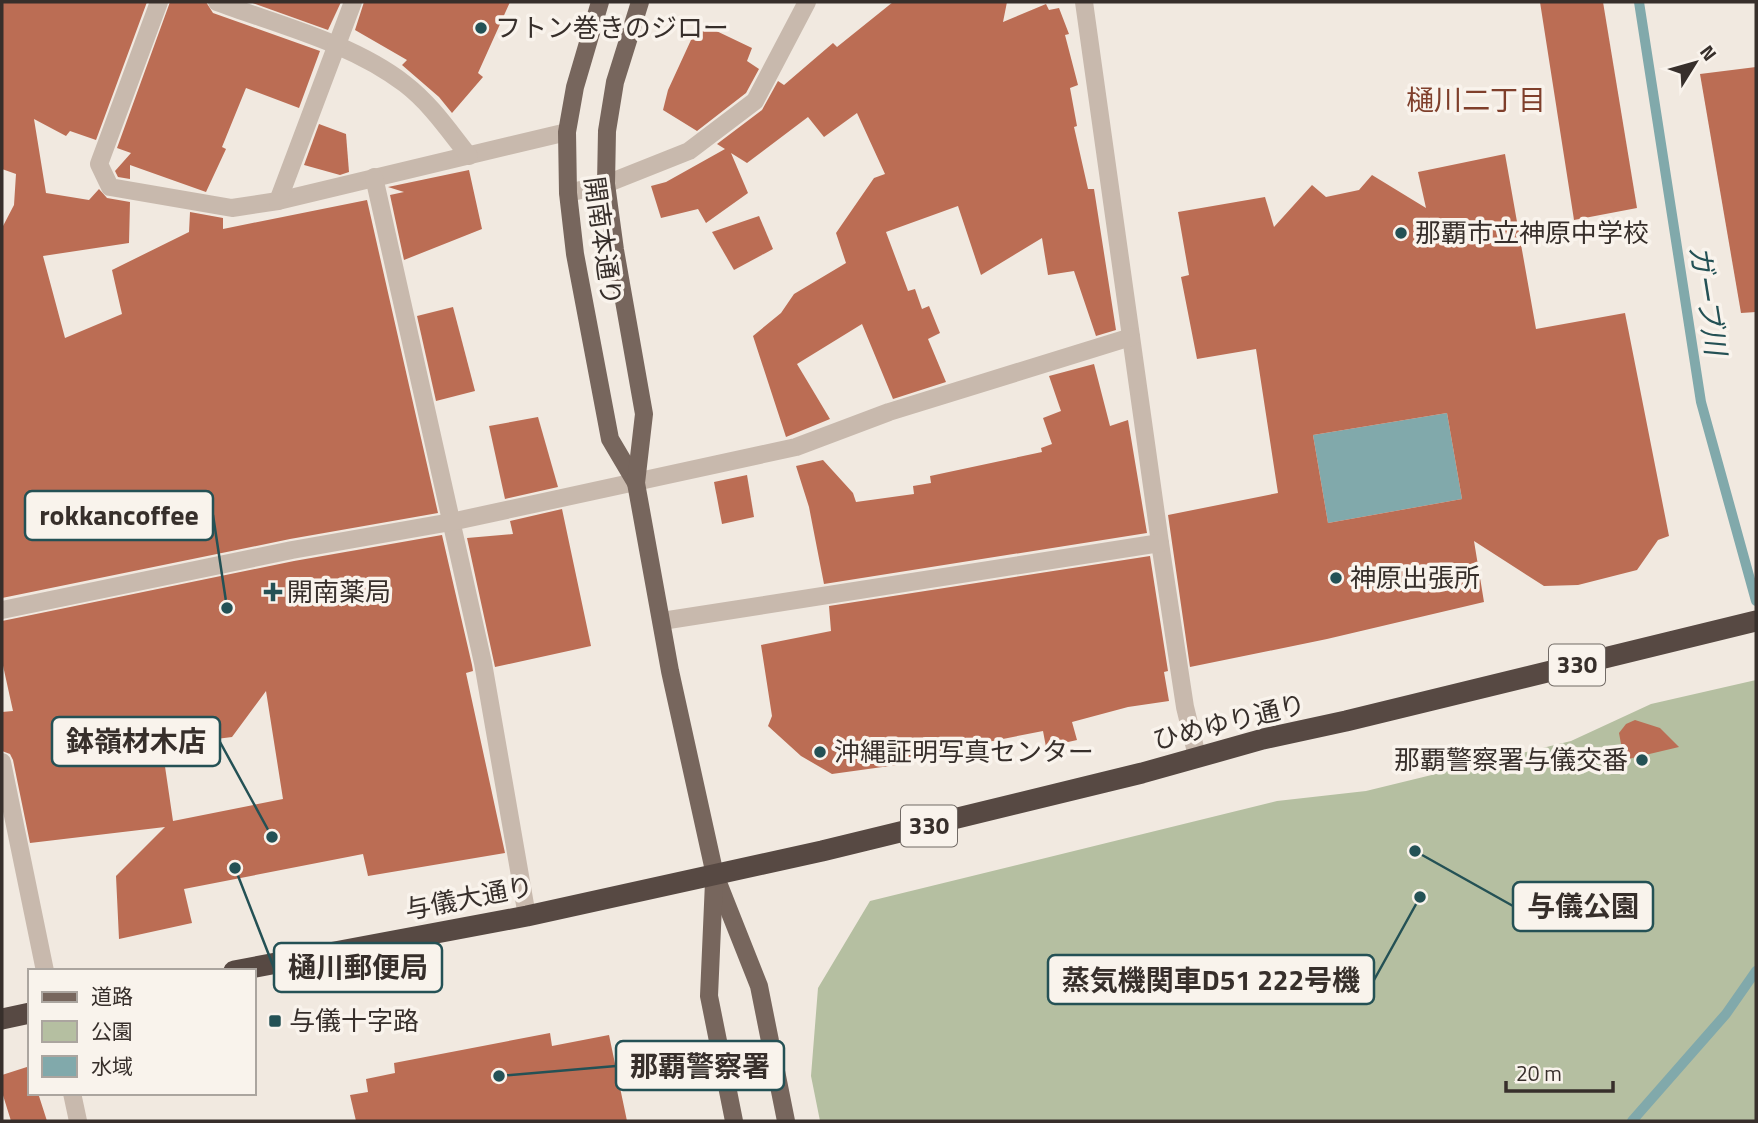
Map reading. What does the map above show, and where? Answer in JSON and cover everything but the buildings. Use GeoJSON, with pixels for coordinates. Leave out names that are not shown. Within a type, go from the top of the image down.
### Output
{"type":"FeatureCollection","features":[{"type":"Feature","properties":{"kind":"highway","name":"ひめゆり通り"},"geometry":{"type":"LineString","coordinates":[[715,874],[1142,773],[1197,756],[1747,623]]}},
{"type":"Feature","properties":{"kind":"highway","name":"与儀大通り"},"geometry":{"type":"LineString","coordinates":[[249,969],[527,916],[715,874]]}},
{"type":"Feature","properties":{"kind":"highway"},"geometry":{"type":"LineString","coordinates":[[2,1019],[28,1013]]}},
{"type":"Feature","properties":{"kind":"main road","name":"開南本通り"},"geometry":{"type":"LineString","coordinates":[[600,2],[575,88],[567,132],[568,193],[576,254],[610,439],[636,483]]}},
{"type":"Feature","properties":{"kind":"main road","name":"開南本通り"},"geometry":{"type":"LineString","coordinates":[[640,2],[615,82],[607,131],[606,184],[644,414],[636,483],[715,874]]}},
{"type":"Feature","properties":{"kind":"main road"},"geometry":{"type":"LineString","coordinates":[[715,874],[709,996],[734,1121]]}},
{"type":"Feature","properties":{"kind":"main road"},"geometry":{"type":"LineString","coordinates":[[715,874],[759,986],[786,1121]]}},
{"type":"Feature","properties":{"kind":"street"},"geometry":{"type":"LineString","coordinates":[[159,2],[99,164],[110,187],[232,208],[278,201],[567,132]]}},
{"type":"Feature","properties":{"kind":"street"},"geometry":{"type":"LineString","coordinates":[[218,2],[337,47],[404,84],[433,110],[469,156]]}},
{"type":"Feature","properties":{"kind":"street"},"geometry":{"type":"LineString","coordinates":[[278,201],[353,2]]}},
{"type":"Feature","properties":{"kind":"street"},"geometry":{"type":"LineString","coordinates":[[568,193],[606,184],[689,151],[755,102],[807,2]]}},
{"type":"Feature","properties":{"kind":"street"},"geometry":{"type":"LineString","coordinates":[[1084,2],[1160,543],[1185,707],[1197,756]]}},
{"type":"Feature","properties":{"kind":"street"},"geometry":{"type":"LineString","coordinates":[[374,177],[484,663],[527,916]]}},
{"type":"Feature","properties":{"kind":"street"},"geometry":{"type":"LineString","coordinates":[[2,610],[292,550],[451,522],[796,447],[890,412],[1131,337]]}},
{"type":"Feature","properties":{"kind":"street"},"geometry":{"type":"LineString","coordinates":[[662,621],[1160,543]]}},
{"type":"Feature","properties":{"kind":"street"},"geometry":{"type":"LineString","coordinates":[[2,762],[46,969]]}},
{"type":"Feature","properties":{"kind":"street"},"geometry":{"type":"LineString","coordinates":[[72,1095],[78,1121]]}},
{"type":"Feature","properties":{"kind":"green space"},"geometry":{"type":"Polygon","coordinates":[[[1756,680],[1756,1121],[820,1121],[811,1076],[818,988],[870,901],[1277,801],[1366,791],[1571,741],[1651,704],[1756,680]]]}},
{"type":"Feature","properties":{"kind":"water"},"geometry":{"type":"Polygon","coordinates":[[[1447,413],[1462,499],[1328,523],[1313,435],[1447,413]]]}},
{"type":"Feature","properties":{"kind":"waterway","name":"ガーブ川"},"geometry":{"type":"LineString","coordinates":[[1639,2],[1701,402],[1756,601]]}},
{"type":"Feature","properties":{"kind":"waterway","name":"ガーブ川"},"geometry":{"type":"LineString","coordinates":[[1632,1121],[1726,1014],[1756,971]]}},
{"type":"Feature","properties":{"kind":"place","name":"フトン巻きのジロー"},"geometry":{"type":"Point","coordinates":[481,28]}},
{"type":"Feature","properties":{"kind":"place","name":"那覇市立神原中学校"},"geometry":{"type":"Point","coordinates":[1401,233]}},
{"type":"Feature","properties":{"kind":"place","name":"神原出張所"},"geometry":{"type":"Point","coordinates":[1336,578]}},
{"type":"Feature","properties":{"kind":"place","name":"開南薬局"},"geometry":{"type":"Point","coordinates":[273,592]}},
{"type":"Feature","properties":{"kind":"place","name":"rokkancoffee"},"geometry":{"type":"Point","coordinates":[227,608]}},
{"type":"Feature","properties":{"kind":"place","name":"沖縄証明写真センター"},"geometry":{"type":"Point","coordinates":[820,752]}},
{"type":"Feature","properties":{"kind":"place","name":"那覇警察署与儀交番"},"geometry":{"type":"Point","coordinates":[1642,760]}},
{"type":"Feature","properties":{"kind":"place","name":"鉢嶺材木店"},"geometry":{"type":"Point","coordinates":[272,837]}},
{"type":"Feature","properties":{"kind":"place","name":"与儀公園"},"geometry":{"type":"Point","coordinates":[1415,851]}},
{"type":"Feature","properties":{"kind":"place","name":"樋川郵便局"},"geometry":{"type":"Point","coordinates":[235,868]}},
{"type":"Feature","properties":{"kind":"place","name":"蒸気機関車D51 222号機"},"geometry":{"type":"Point","coordinates":[1420,897]}},
{"type":"Feature","properties":{"kind":"place","name":"与儀十字路"},"geometry":{"type":"Point","coordinates":[275,1021]}},
{"type":"Feature","properties":{"kind":"place","name":"那覇警察署"},"geometry":{"type":"Point","coordinates":[499,1076]}},
{"type":"Feature","properties":{"kind":"district","name":"樋川二丁目"},"geometry":{"type":"Point","coordinates":[1476,100]}}]}
